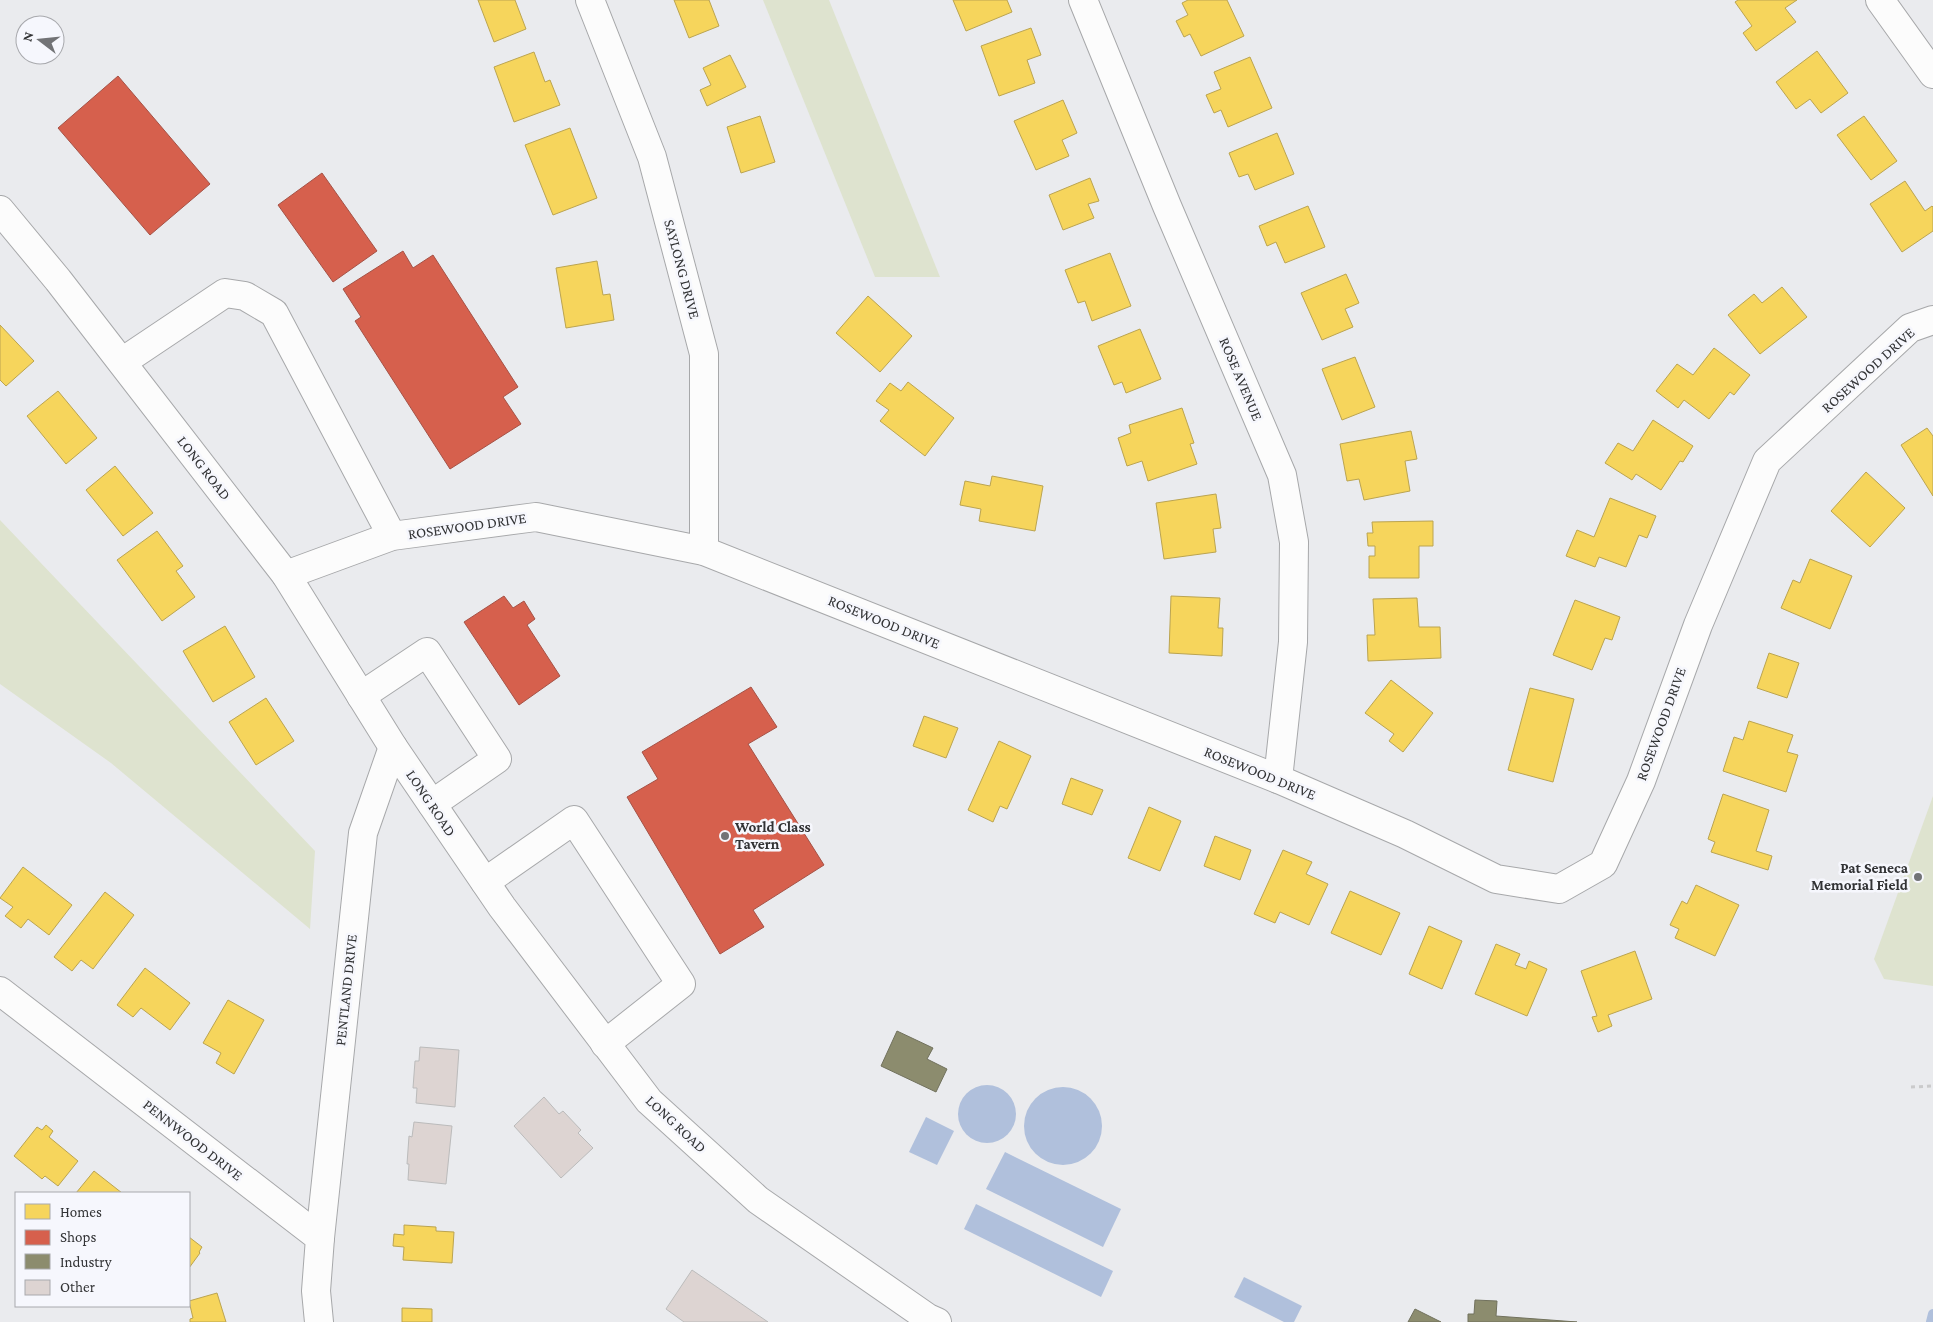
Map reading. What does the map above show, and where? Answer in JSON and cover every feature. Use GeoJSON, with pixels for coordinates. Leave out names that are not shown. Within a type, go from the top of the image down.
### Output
{"type":"FeatureCollection","features":[{"type":"Feature","properties":{"kind":"street","name":"SAYLONG DRIVE"},"geometry":{"type":"LineString","coordinates":[[590,0],[652,157],[704,354],[704,551]]}},
{"type":"Feature","properties":{"kind":"street","name":"ROSE AVENUE"},"geometry":{"type":"LineString","coordinates":[[1083,0],[1167,206],[1282,475],[1294,542],[1293,642],[1278,779]]}},
{"type":"Feature","properties":{"kind":"street"},"geometry":{"type":"LineString","coordinates":[[1880,0],[1933,74]]}},
{"type":"Feature","properties":{"kind":"street","name":"LONG ROAD"},"geometry":{"type":"LineString","coordinates":[[0,210],[58,280],[286,575],[393,747],[485,882],[649,1100],[758,1200],[928,1318],[937,1322]]}},
{"type":"Feature","properties":{"kind":"street"},"geometry":{"type":"LineString","coordinates":[[122,362],[225,293],[245,296],[274,313],[392,536]]}},
{"type":"Feature","properties":{"kind":"street","name":"ROSEWOOD DRIVE"},"geometry":{"type":"LineString","coordinates":[[286,575],[392,536],[536,517],[704,551],[1278,779],[1405,834],[1496,879],[1559,889],[1603,864],[1641,781],[1698,625],[1767,461],[1910,328],[1933,320]]}},
{"type":"Feature","properties":{"kind":"street"},"geometry":{"type":"LineString","coordinates":[[361,696],[427,652],[498,759],[432,804]]}},
{"type":"Feature","properties":{"kind":"street","name":"PENTLAND DRIVE"},"geometry":{"type":"LineString","coordinates":[[320,1238],[363,833],[393,747]]}},
{"type":"Feature","properties":{"kind":"street"},"geometry":{"type":"LineString","coordinates":[[485,882],[574,820],[681,984],[605,1044]]}},
{"type":"Feature","properties":{"kind":"street","name":"PENNWOOD DRIVE"},"geometry":{"type":"LineString","coordinates":[[0,991],[320,1238]]}},
{"type":"Feature","properties":{"kind":"street"},"geometry":{"type":"LineString","coordinates":[[319,1322],[316,1291],[320,1238]]}},
{"type":"Feature","properties":{"kind":"path"},"geometry":{"type":"LineString","coordinates":[[1911,1088],[1933,1086]]}},
{"type":"Feature","properties":{"kind":"green space"},"geometry":{"type":"Polygon","coordinates":[[[763,0],[829,0],[940,277],[875,277],[763,0]]]}},
{"type":"Feature","properties":{"kind":"green space"},"geometry":{"type":"Polygon","coordinates":[[[0,520],[315,851],[310,929],[111,763],[0,684],[0,520]]]}},
{"type":"Feature","properties":{"kind":"green space","name":"Pat Seneca Memorial Field"},"geometry":{"type":"Polygon","coordinates":[[[1933,796],[1933,986],[1884,979],[1874,959],[1933,796]]]}},
{"type":"Feature","properties":{"kind":"water"},"geometry":{"type":"Polygon","coordinates":[[[987,1085],[998,1087],[1011,1098],[1016,1114],[1014,1125],[1003,1138],[987,1143],[976,1141],[963,1130],[958,1114],[960,1103],[971,1090],[987,1085]]]}},
{"type":"Feature","properties":{"kind":"water"},"geometry":{"type":"Polygon","coordinates":[[[1063,1087],[1078,1090],[1090,1099],[1099,1111],[1102,1126],[1099,1141],[1090,1153],[1078,1162],[1063,1165],[1048,1162],[1036,1153],[1027,1141],[1024,1126],[1027,1111],[1036,1099],[1048,1090],[1063,1087]]]}},
{"type":"Feature","properties":{"kind":"water"},"geometry":{"type":"Polygon","coordinates":[[[926,1117],[954,1131],[937,1165],[909,1152],[926,1117]]]}},
{"type":"Feature","properties":{"kind":"water"},"geometry":{"type":"Polygon","coordinates":[[[1005,1152],[1121,1209],[1103,1247],[986,1189],[1005,1152]]]}},
{"type":"Feature","properties":{"kind":"water"},"geometry":{"type":"Polygon","coordinates":[[[976,1204],[1113,1271],[1101,1297],[964,1229],[976,1204]]]}},
{"type":"Feature","properties":{"kind":"water"},"geometry":{"type":"Polygon","coordinates":[[[1244,1277],[1302,1306],[1294,1322],[1284,1322],[1234,1297],[1244,1277]]]}},
{"type":"Feature","properties":{"kind":"building: Homes"},"geometry":{"type":"Polygon","coordinates":[[[478,0],[515,0],[526,29],[494,42],[478,0]]]}},
{"type":"Feature","properties":{"kind":"building: Homes"},"geometry":{"type":"Polygon","coordinates":[[[674,0],[709,0],[719,26],[689,38],[674,0]]]}},
{"type":"Feature","properties":{"kind":"building: Homes"},"geometry":{"type":"Polygon","coordinates":[[[953,0],[1007,0],[1012,12],[966,31],[953,0]]]}},
{"type":"Feature","properties":{"kind":"building: Homes"},"geometry":{"type":"Polygon","coordinates":[[[1188,0],[1227,0],[1244,36],[1201,56],[1190,34],[1184,37],[1176,21],[1188,15],[1182,3],[1188,0]]]}},
{"type":"Feature","properties":{"kind":"building: Homes"},"geometry":{"type":"Polygon","coordinates":[[[1738,0],[1797,0],[1785,8],[1796,22],[1756,51],[1743,33],[1752,26],[1735,2],[1738,0]]]}},
{"type":"Feature","properties":{"kind":"building: Homes"},"geometry":{"type":"Polygon","coordinates":[[[1031,28],[1041,55],[1027,60],[1035,83],[999,96],[981,46],[1031,28]]]}},
{"type":"Feature","properties":{"kind":"building: Homes"},"geometry":{"type":"Polygon","coordinates":[[[1817,51],[1848,93],[1821,113],[1810,99],[1796,109],[1776,82],[1817,51]]]}},
{"type":"Feature","properties":{"kind":"building: Homes"},"geometry":{"type":"Polygon","coordinates":[[[534,52],[545,82],[550,80],[560,105],[514,122],[494,67],[534,52]]]}},
{"type":"Feature","properties":{"kind":"building: Homes"},"geometry":{"type":"Polygon","coordinates":[[[730,55],[746,87],[707,106],[700,90],[711,85],[703,68],[730,55]]]}},
{"type":"Feature","properties":{"kind":"building: Homes"},"geometry":{"type":"Polygon","coordinates":[[[1250,57],[1272,108],[1228,127],[1221,110],[1214,113],[1206,95],[1221,89],[1214,72],[1250,57]]]}},
{"type":"Feature","properties":{"kind":"building: Homes"},"geometry":{"type":"Polygon","coordinates":[[[1063,100],[1077,133],[1062,140],[1069,156],[1036,170],[1014,121],[1063,100]]]}},
{"type":"Feature","properties":{"kind":"building: Homes"},"geometry":{"type":"Polygon","coordinates":[[[760,116],[775,162],[741,173],[727,127],[760,116]]]}},
{"type":"Feature","properties":{"kind":"building: Homes"},"geometry":{"type":"Polygon","coordinates":[[[1864,116],[1897,161],[1871,180],[1837,135],[1864,116]]]}},
{"type":"Feature","properties":{"kind":"building: Homes"},"geometry":{"type":"Polygon","coordinates":[[[570,128],[597,198],[553,215],[525,145],[570,128]]]}},
{"type":"Feature","properties":{"kind":"building: Homes"},"geometry":{"type":"Polygon","coordinates":[[[1277,133],[1294,174],[1255,190],[1248,174],[1239,177],[1229,153],[1277,133]]]}},
{"type":"Feature","properties":{"kind":"building: Homes"},"geometry":{"type":"Polygon","coordinates":[[[1090,178],[1099,201],[1088,204],[1094,218],[1063,230],[1049,195],[1090,178]]]}},
{"type":"Feature","properties":{"kind":"building: Homes"},"geometry":{"type":"Polygon","coordinates":[[[1905,181],[1925,211],[1933,207],[1933,231],[1902,252],[1870,204],[1905,181]]]}},
{"type":"Feature","properties":{"kind":"building: Homes"},"geometry":{"type":"Polygon","coordinates":[[[1308,206],[1325,247],[1285,263],[1276,242],[1267,246],[1259,226],[1308,206]]]}},
{"type":"Feature","properties":{"kind":"building: Homes"},"geometry":{"type":"Polygon","coordinates":[[[1110,253],[1131,306],[1092,321],[1085,301],[1078,303],[1065,270],[1110,253]]]}},
{"type":"Feature","properties":{"kind":"building: Homes"},"geometry":{"type":"Polygon","coordinates":[[[597,261],[603,295],[610,294],[614,320],[566,328],[556,268],[597,261]]]}},
{"type":"Feature","properties":{"kind":"building: Homes"},"geometry":{"type":"Polygon","coordinates":[[[1346,274],[1359,303],[1345,309],[1353,327],[1322,340],[1301,293],[1346,274]]]}},
{"type":"Feature","properties":{"kind":"building: Homes"},"geometry":{"type":"Polygon","coordinates":[[[1782,287],[1807,317],[1760,354],[1728,315],[1754,294],[1762,303],[1782,287]]]}},
{"type":"Feature","properties":{"kind":"building: Homes"},"geometry":{"type":"Polygon","coordinates":[[[868,296],[912,336],[880,372],[836,333],[868,296]]]}},
{"type":"Feature","properties":{"kind":"building: Homes"},"geometry":{"type":"Polygon","coordinates":[[[0,325],[34,361],[6,386],[0,380],[0,325]]]}},
{"type":"Feature","properties":{"kind":"building: Homes"},"geometry":{"type":"Polygon","coordinates":[[[1140,329],[1161,379],[1126,393],[1122,382],[1114,385],[1098,346],[1140,329]]]}},
{"type":"Feature","properties":{"kind":"building: Homes"},"geometry":{"type":"Polygon","coordinates":[[[1714,348],[1750,375],[1734,395],[1730,392],[1709,419],[1684,400],[1678,408],[1656,391],[1677,364],[1693,375],[1714,348]]]}},
{"type":"Feature","properties":{"kind":"building: Homes"},"geometry":{"type":"Polygon","coordinates":[[[1355,357],[1375,407],[1342,420],[1322,369],[1355,357]]]}},
{"type":"Feature","properties":{"kind":"building: Homes"},"geometry":{"type":"Polygon","coordinates":[[[908,382],[954,418],[925,456],[880,421],[889,410],[876,401],[890,383],[901,391],[908,382]]]}},
{"type":"Feature","properties":{"kind":"building: Homes"},"geometry":{"type":"Polygon","coordinates":[[[58,391],[97,438],[66,464],[27,416],[58,391]]]}},
{"type":"Feature","properties":{"kind":"building: Homes"},"geometry":{"type":"Polygon","coordinates":[[[1182,408],[1194,443],[1190,444],[1197,464],[1148,481],[1142,461],[1127,466],[1118,438],[1131,433],[1129,425],[1182,408]]]}},
{"type":"Feature","properties":{"kind":"building: Homes"},"geometry":{"type":"Polygon","coordinates":[[[1653,420],[1693,446],[1683,462],[1680,461],[1661,490],[1636,474],[1632,480],[1605,463],[1618,443],[1633,451],[1653,420]]]}},
{"type":"Feature","properties":{"kind":"building: Homes"},"geometry":{"type":"Polygon","coordinates":[[[1927,428],[1933,436],[1933,496],[1901,445],[1927,428]]]}},
{"type":"Feature","properties":{"kind":"building: Homes"},"geometry":{"type":"Polygon","coordinates":[[[1411,431],[1417,459],[1405,461],[1410,491],[1364,500],[1359,479],[1347,481],[1340,444],[1411,431]]]}},
{"type":"Feature","properties":{"kind":"building: Homes"},"geometry":{"type":"Polygon","coordinates":[[[115,466],[153,513],[123,536],[86,490],[115,466]]]}},
{"type":"Feature","properties":{"kind":"building: Homes"},"geometry":{"type":"Polygon","coordinates":[[[1866,472],[1905,508],[1870,547],[1831,511],[1866,472]]]}},
{"type":"Feature","properties":{"kind":"building: Homes"},"geometry":{"type":"Polygon","coordinates":[[[992,476],[1043,486],[1035,531],[979,521],[981,509],[960,505],[965,481],[990,486],[992,476]]]}},
{"type":"Feature","properties":{"kind":"building: Homes"},"geometry":{"type":"Polygon","coordinates":[[[1216,494],[1221,528],[1213,529],[1216,552],[1164,559],[1156,503],[1216,494]]]}},
{"type":"Feature","properties":{"kind":"building: Homes"},"geometry":{"type":"Polygon","coordinates":[[[1610,498],[1656,516],[1647,538],[1639,535],[1626,567],[1599,557],[1595,567],[1566,556],[1577,530],[1594,537],[1610,498]]]}},
{"type":"Feature","properties":{"kind":"building: Homes"},"geometry":{"type":"Polygon","coordinates":[[[1433,521],[1433,546],[1419,546],[1419,578],[1369,578],[1369,556],[1375,556],[1375,546],[1368,546],[1367,533],[1373,533],[1372,522],[1433,521]]]}},
{"type":"Feature","properties":{"kind":"building: Homes"},"geometry":{"type":"Polygon","coordinates":[[[157,531],[183,566],[176,571],[195,597],[162,621],[117,560],[157,531]]]}},
{"type":"Feature","properties":{"kind":"building: Homes"},"geometry":{"type":"Polygon","coordinates":[[[1810,559],[1852,576],[1830,629],[1781,608],[1793,580],[1800,583],[1810,559]]]}},
{"type":"Feature","properties":{"kind":"building: Homes"},"geometry":{"type":"Polygon","coordinates":[[[1171,596],[1220,598],[1218,628],[1223,628],[1222,656],[1169,653],[1171,596]]]}},
{"type":"Feature","properties":{"kind":"building: Homes"},"geometry":{"type":"Polygon","coordinates":[[[1417,598],[1419,627],[1440,627],[1441,658],[1368,661],[1367,635],[1375,635],[1373,599],[1417,598]]]}},
{"type":"Feature","properties":{"kind":"building: Homes"},"geometry":{"type":"Polygon","coordinates":[[[1575,600],[1620,617],[1612,640],[1605,638],[1592,670],[1553,655],[1575,600]]]}},
{"type":"Feature","properties":{"kind":"building: Homes"},"geometry":{"type":"Polygon","coordinates":[[[225,626],[255,677],[213,702],[183,651],[225,626]]]}},
{"type":"Feature","properties":{"kind":"building: Homes"},"geometry":{"type":"Polygon","coordinates":[[[1769,653],[1799,663],[1787,698],[1757,688],[1769,653]]]}},
{"type":"Feature","properties":{"kind":"building: Homes"},"geometry":{"type":"Polygon","coordinates":[[[1391,680],[1433,713],[1403,752],[1389,741],[1394,734],[1365,713],[1391,680]]]}},
{"type":"Feature","properties":{"kind":"building: Homes"},"geometry":{"type":"Polygon","coordinates":[[[1530,688],[1574,699],[1553,782],[1508,770],[1530,688]]]}},
{"type":"Feature","properties":{"kind":"building: Homes"},"geometry":{"type":"Polygon","coordinates":[[[266,698],[294,741],[256,765],[229,722],[266,698]]]}},
{"type":"Feature","properties":{"kind":"building: Homes"},"geometry":{"type":"Polygon","coordinates":[[[924,716],[958,728],[946,758],[913,746],[924,716]]]}},
{"type":"Feature","properties":{"kind":"building: Homes"},"geometry":{"type":"Polygon","coordinates":[[[1749,721],[1793,735],[1787,752],[1798,755],[1786,792],[1723,771],[1734,737],[1743,740],[1749,721]]]}},
{"type":"Feature","properties":{"kind":"building: Homes"},"geometry":{"type":"Polygon","coordinates":[[[999,741],[1031,756],[1007,809],[1000,806],[993,822],[968,810],[999,741]]]}},
{"type":"Feature","properties":{"kind":"building: Homes"},"geometry":{"type":"Polygon","coordinates":[[[1071,778],[1103,790],[1092,815],[1062,804],[1071,778]]]}},
{"type":"Feature","properties":{"kind":"building: Homes"},"geometry":{"type":"Polygon","coordinates":[[[1723,794],[1769,810],[1756,851],[1772,856],[1768,870],[1711,852],[1715,842],[1708,839],[1723,794]]]}},
{"type":"Feature","properties":{"kind":"building: Homes"},"geometry":{"type":"Polygon","coordinates":[[[1149,807],[1181,821],[1160,871],[1128,858],[1149,807]]]}},
{"type":"Feature","properties":{"kind":"building: Homes"},"geometry":{"type":"Polygon","coordinates":[[[1215,836],[1251,850],[1240,880],[1204,866],[1215,836]]]}},
{"type":"Feature","properties":{"kind":"building: Homes"},"geometry":{"type":"Polygon","coordinates":[[[1283,850],[1312,862],[1306,874],[1328,884],[1309,925],[1280,912],[1275,923],[1254,914],[1283,850]]]}},
{"type":"Feature","properties":{"kind":"building: Homes"},"geometry":{"type":"Polygon","coordinates":[[[23,867],[72,905],[49,935],[28,919],[21,928],[5,916],[13,907],[0,898],[23,867]]]}},
{"type":"Feature","properties":{"kind":"building: Homes"},"geometry":{"type":"Polygon","coordinates":[[[1696,885],[1739,905],[1715,956],[1675,938],[1679,929],[1670,925],[1682,901],[1687,904],[1696,885]]]}},
{"type":"Feature","properties":{"kind":"building: Homes"},"geometry":{"type":"Polygon","coordinates":[[[1350,891],[1400,913],[1381,955],[1331,933],[1350,891]]]}},
{"type":"Feature","properties":{"kind":"building: Homes"},"geometry":{"type":"Polygon","coordinates":[[[105,892],[134,915],[93,969],[81,960],[72,971],[54,957],[105,892]]]}},
{"type":"Feature","properties":{"kind":"building: Homes"},"geometry":{"type":"Polygon","coordinates":[[[1429,926],[1462,941],[1442,989],[1409,974],[1429,926]]]}},
{"type":"Feature","properties":{"kind":"building: Homes"},"geometry":{"type":"Polygon","coordinates":[[[1496,944],[1520,954],[1515,965],[1526,969],[1529,961],[1547,969],[1527,1016],[1475,994],[1496,944]]]}},
{"type":"Feature","properties":{"kind":"building: Homes"},"geometry":{"type":"Polygon","coordinates":[[[1635,951],[1652,999],[1608,1015],[1612,1026],[1598,1032],[1592,1017],[1597,1016],[1581,971],[1635,951]]]}},
{"type":"Feature","properties":{"kind":"building: Homes"},"geometry":{"type":"Polygon","coordinates":[[[145,968],[190,1003],[170,1030],[141,1008],[133,1017],[117,1005],[145,968]]]}},
{"type":"Feature","properties":{"kind":"building: Homes"},"geometry":{"type":"Polygon","coordinates":[[[228,1000],[264,1020],[234,1074],[216,1063],[221,1053],[203,1043],[228,1000]]]}},
{"type":"Feature","properties":{"kind":"building: Homes"},"geometry":{"type":"Polygon","coordinates":[[[46,1125],[53,1131],[49,1137],[78,1161],[58,1186],[45,1176],[42,1179],[14,1156],[37,1127],[42,1130],[46,1125]]]}},
{"type":"Feature","properties":{"kind":"building: Homes"},"geometry":{"type":"Polygon","coordinates":[[[94,1171],[121,1192],[77,1192],[94,1171]]]}},
{"type":"Feature","properties":{"kind":"building: Homes"},"geometry":{"type":"Polygon","coordinates":[[[404,1225],[436,1227],[436,1231],[454,1232],[452,1263],[403,1260],[404,1247],[393,1246],[394,1234],[404,1235],[404,1225]]]}},
{"type":"Feature","properties":{"kind":"building: Homes"},"geometry":{"type":"Polygon","coordinates":[[[190,1238],[202,1247],[190,1267],[190,1238]]]}},
{"type":"Feature","properties":{"kind":"building: Homes"},"geometry":{"type":"Polygon","coordinates":[[[217,1293],[226,1322],[190,1322],[190,1319],[193,1318],[190,1301],[217,1293]]]}},
{"type":"Feature","properties":{"kind":"building: Homes"},"geometry":{"type":"Polygon","coordinates":[[[402,1308],[432,1309],[432,1322],[402,1322],[402,1308]]]}},
{"type":"Feature","properties":{"kind":"building: Shops"},"geometry":{"type":"Polygon","coordinates":[[[118,76],[210,184],[150,235],[58,128],[118,76]]]}},
{"type":"Feature","properties":{"kind":"building: Shops"},"geometry":{"type":"Polygon","coordinates":[[[322,173],[377,251],[333,282],[278,205],[322,173]]]}},
{"type":"Feature","properties":{"kind":"building: Shops"},"geometry":{"type":"Polygon","coordinates":[[[403,251],[413,268],[433,255],[518,387],[503,397],[521,424],[450,469],[355,321],[361,317],[343,289],[403,251]]]}},
{"type":"Feature","properties":{"kind":"building: Shops"},"geometry":{"type":"Polygon","coordinates":[[[504,596],[513,608],[524,601],[535,619],[527,625],[560,676],[519,705],[464,622],[504,596]]]}},
{"type":"Feature","properties":{"kind":"building: Shops"},"geometry":{"type":"Polygon","coordinates":[[[751,687],[777,727],[748,744],[824,865],[753,910],[764,927],[720,954],[627,797],[658,779],[642,752],[751,687]]]}},
{"type":"Feature","properties":{"kind":"building: Industry"},"geometry":{"type":"Polygon","coordinates":[[[897,1031],[933,1048],[927,1059],[947,1069],[936,1092],[881,1066],[897,1031]]]}},
{"type":"Feature","properties":{"kind":"building: Industry"},"geometry":{"type":"Polygon","coordinates":[[[1475,1300],[1497,1301],[1496,1316],[1577,1322],[1468,1322],[1468,1314],[1474,1314],[1475,1300]]]}},
{"type":"Feature","properties":{"kind":"building: Industry"},"geometry":{"type":"Polygon","coordinates":[[[1415,1309],[1441,1322],[1408,1322],[1415,1309]]]}},
{"type":"Feature","properties":{"kind":"building: Other"},"geometry":{"type":"Polygon","coordinates":[[[420,1047],[459,1050],[455,1107],[416,1103],[417,1088],[413,1088],[415,1061],[419,1061],[420,1047]]]}},
{"type":"Feature","properties":{"kind":"building: Other"},"geometry":{"type":"Polygon","coordinates":[[[544,1097],[559,1114],[563,1111],[581,1130],[578,1133],[593,1148],[561,1178],[514,1126],[544,1097]]]}},
{"type":"Feature","properties":{"kind":"building: Other"},"geometry":{"type":"Polygon","coordinates":[[[414,1122],[452,1126],[446,1184],[408,1180],[409,1136],[412,1137],[414,1122]]]}},
{"type":"Feature","properties":{"kind":"building: Other"},"geometry":{"type":"Polygon","coordinates":[[[692,1270],[768,1322],[684,1322],[666,1309],[692,1270]]]}},
{"type":"Feature","properties":{"kind":"waterway"},"geometry":{"type":"LineString","coordinates":[[1931,1322],[1933,1314]]}},
{"type":"Feature","properties":{"kind":"place","name":"World Class Tavern"},"geometry":{"type":"Point","coordinates":[725,836]}},
{"type":"Feature","properties":{"kind":"place","name":"Pat Seneca Memorial Field"},"geometry":{"type":"Point","coordinates":[1918,877]}}]}
